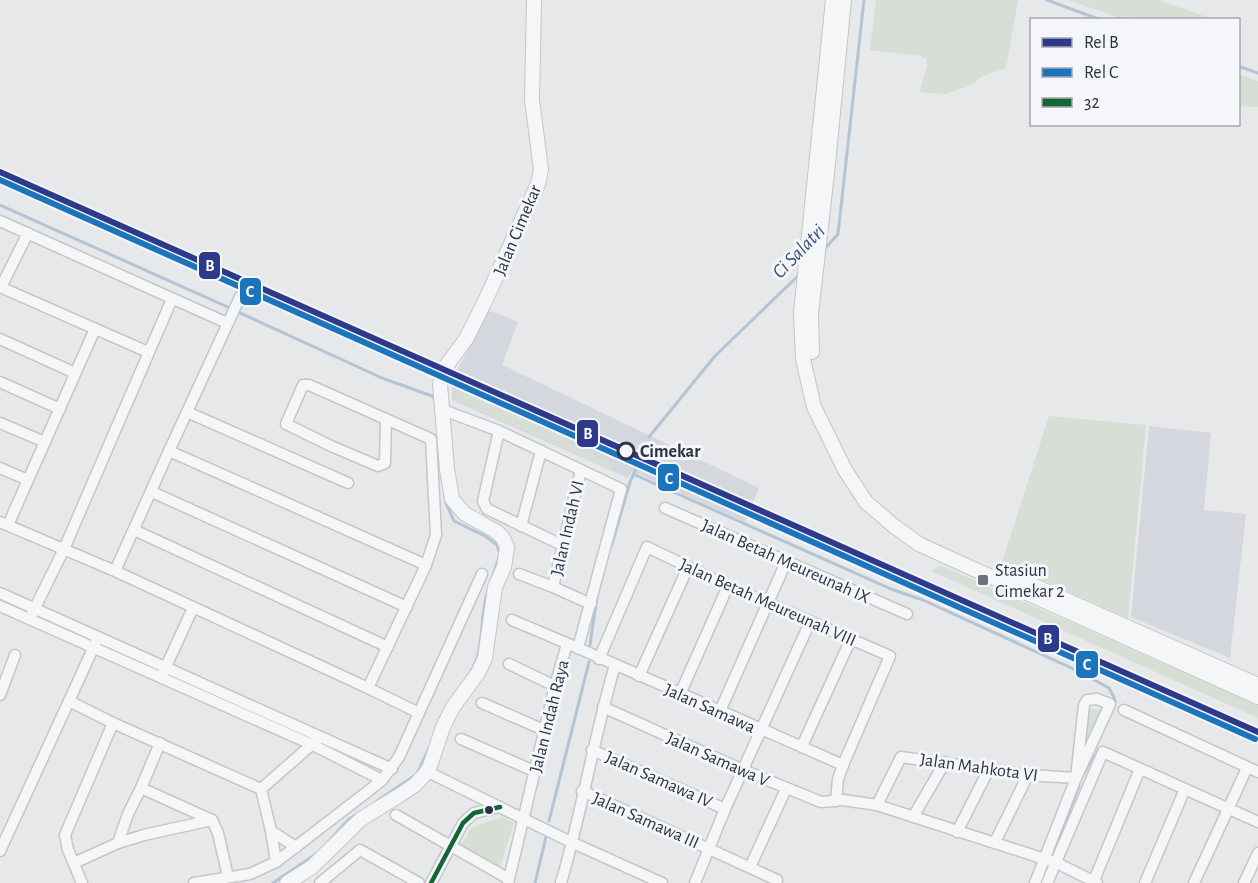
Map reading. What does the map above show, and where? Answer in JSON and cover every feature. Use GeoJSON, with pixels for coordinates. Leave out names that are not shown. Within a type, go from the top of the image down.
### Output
{"type":"FeatureCollection","features":[{"type":"Feature","properties":{"kind":"street","name":"Jalan Cimekar"},"geometry":{"type":"LineString","coordinates":[[442,410],[440,384],[442,374],[476,320],[538,184],[540,170],[532,100],[534,0]]}},
{"type":"Feature","properties":{"kind":"street"},"geometry":{"type":"LineString","coordinates":[[832,0],[813,256],[812,360],[822,406],[872,496],[922,535],[1258,697]]}},
{"type":"Feature","properties":{"kind":"street"},"geometry":{"type":"LineString","coordinates":[[844,0],[828,164],[813,256],[803,280],[801,313],[803,359],[814,408],[845,470],[866,502],[894,527],[919,544],[1258,685]]}},
{"type":"Feature","properties":{"kind":"street"},"geometry":{"type":"LineString","coordinates":[[0,221],[172,299],[234,310],[116,572]]}},
{"type":"Feature","properties":{"kind":"street"},"geometry":{"type":"LineString","coordinates":[[28,233],[1,287],[148,352]]}},
{"type":"Feature","properties":{"kind":"street"},"geometry":{"type":"LineString","coordinates":[[29,620],[64,549],[172,299]]}},
{"type":"Feature","properties":{"kind":"street"},"geometry":{"type":"LineString","coordinates":[[95,329],[28,480],[4,523],[116,572],[419,713]]}},
{"type":"Feature","properties":{"kind":"street"},"geometry":{"type":"LineString","coordinates":[[0,339],[75,372]]}},
{"type":"Feature","properties":{"kind":"street"},"geometry":{"type":"LineString","coordinates":[[0,382],[60,409]]}},
{"type":"Feature","properties":{"kind":"street"},"geometry":{"type":"LineString","coordinates":[[386,420],[385,463],[378,466],[286,424],[303,385],[309,385],[386,420],[439,438]]}},
{"type":"Feature","properties":{"kind":"street"},"geometry":{"type":"LineString","coordinates":[[368,688],[426,565],[436,536],[442,410],[500,431],[581,470]]}},
{"type":"Feature","properties":{"kind":"street"},"geometry":{"type":"LineString","coordinates":[[187,412],[348,483]]}},
{"type":"Feature","properties":{"kind":"street"},"geometry":{"type":"LineString","coordinates":[[0,423],[45,442]]}},
{"type":"Feature","properties":{"kind":"street"},"geometry":{"type":"LineString","coordinates":[[500,431],[483,501],[487,509],[562,545]]}},
{"type":"Feature","properties":{"kind":"street"},"geometry":{"type":"LineString","coordinates":[[287,883],[312,867],[361,819],[415,785],[426,773],[453,707],[478,673],[485,658],[495,587],[504,567],[507,547],[497,532],[465,514],[454,504],[449,492],[439,438]]}},
{"type":"Feature","properties":{"kind":"street"},"geometry":{"type":"LineString","coordinates":[[169,451],[426,565]]}},
{"type":"Feature","properties":{"kind":"street"},"geometry":{"type":"LineString","coordinates":[[521,526],[541,451]]}},
{"type":"Feature","properties":{"kind":"street"},"geometry":{"type":"LineString","coordinates":[[0,468],[28,480]]}},
{"type":"Feature","properties":{"kind":"street","name":"Jalan Indah Raya"},"geometry":{"type":"LineString","coordinates":[[508,881],[555,686],[591,604],[621,489],[581,470]]}},
{"type":"Feature","properties":{"kind":"street","name":"Jalan Indah VI"},"geometry":{"type":"LineString","coordinates":[[553,587],[581,470]]}},
{"type":"Feature","properties":{"kind":"street"},"geometry":{"type":"LineString","coordinates":[[152,492],[407,607]]}},
{"type":"Feature","properties":{"kind":"street","name":"Jalan Betah Meureunah IX"},"geometry":{"type":"LineString","coordinates":[[665,508],[907,614]]}},
{"type":"Feature","properties":{"kind":"street"},"geometry":{"type":"LineString","coordinates":[[134,531],[388,647]]}},
{"type":"Feature","properties":{"kind":"street","name":"Jalan Betah Meureunah VIII"},"geometry":{"type":"LineString","coordinates":[[596,657],[647,548],[728,586],[890,656],[843,765]]}},
{"type":"Feature","properties":{"kind":"street"},"geometry":{"type":"LineString","coordinates":[[720,711],[786,562]]}},
{"type":"Feature","properties":{"kind":"street"},"geometry":{"type":"LineString","coordinates":[[639,675],[688,567]]}},
{"type":"Feature","properties":{"kind":"street"},"geometry":{"type":"LineString","coordinates":[[194,883],[250,874],[276,862],[382,780],[399,757],[483,574]]}},
{"type":"Feature","properties":{"kind":"street"},"geometry":{"type":"LineString","coordinates":[[519,574],[591,604]]}},
{"type":"Feature","properties":{"kind":"street"},"geometry":{"type":"LineString","coordinates":[[680,694],[728,586]]}},
{"type":"Feature","properties":{"kind":"street"},"geometry":{"type":"LineString","coordinates":[[0,593],[317,741],[392,769]]}},
{"type":"Feature","properties":{"kind":"street"},"geometry":{"type":"LineString","coordinates":[[0,606],[93,648],[163,671]]}},
{"type":"Feature","properties":{"kind":"street"},"geometry":{"type":"LineString","coordinates":[[163,671],[193,608]]}},
{"type":"Feature","properties":{"kind":"street","name":"Jalan Samawa"},"geometry":{"type":"LineString","coordinates":[[512,620],[843,765]]}},
{"type":"Feature","properties":{"kind":"street"},"geometry":{"type":"LineString","coordinates":[[695,883],[725,809],[810,622]]}},
{"type":"Feature","properties":{"kind":"street"},"geometry":{"type":"LineString","coordinates":[[0,850],[98,637]]}},
{"type":"Feature","properties":{"kind":"street"},"geometry":{"type":"LineString","coordinates":[[802,746],[851,639]]}},
{"type":"Feature","properties":{"kind":"street"},"geometry":{"type":"LineString","coordinates":[[0,694],[4,675],[15,655]]}},
{"type":"Feature","properties":{"kind":"street"},"geometry":{"type":"LineString","coordinates":[[509,664],[555,686]]}},
{"type":"Feature","properties":{"kind":"street"},"geometry":{"type":"LineString","coordinates":[[561,883],[573,843],[582,791],[615,665]]}},
{"type":"Feature","properties":{"kind":"street"},"geometry":{"type":"LineString","coordinates":[[1047,883],[1050,861],[1076,778],[1110,704],[1090,699],[1084,705],[1076,778]]}},
{"type":"Feature","properties":{"kind":"street"},"geometry":{"type":"LineString","coordinates":[[69,701],[261,789]]}},
{"type":"Feature","properties":{"kind":"street"},"geometry":{"type":"LineString","coordinates":[[482,703],[544,730]]}},
{"type":"Feature","properties":{"kind":"street","name":"Jalan Samawa V"},"geometry":{"type":"LineString","coordinates":[[603,707],[786,789],[821,802],[836,801]]}},
{"type":"Feature","properties":{"kind":"street"},"geometry":{"type":"LineString","coordinates":[[1124,710],[1258,772]]}},
{"type":"Feature","properties":{"kind":"street"},"geometry":{"type":"LineString","coordinates":[[82,883],[68,850],[65,835],[114,723]]}},
{"type":"Feature","properties":{"kind":"street"},"geometry":{"type":"LineString","coordinates":[[461,739],[534,771]]}},
{"type":"Feature","properties":{"kind":"street"},"geometry":{"type":"LineString","coordinates":[[317,741],[382,780]]}},
{"type":"Feature","properties":{"kind":"street"},"geometry":{"type":"LineString","coordinates":[[261,789],[317,741]]}},
{"type":"Feature","properties":{"kind":"street"},"geometry":{"type":"LineString","coordinates":[[117,843],[160,743]]}},
{"type":"Feature","properties":{"kind":"street","name":"Jalan Samawa IV"},"geometry":{"type":"LineString","coordinates":[[592,750],[725,809]]}},
{"type":"Feature","properties":{"kind":"street"},"geometry":{"type":"LineString","coordinates":[[1035,883],[1050,861],[1103,753],[1258,822]]}},
{"type":"Feature","properties":{"kind":"street","name":"Jalan Mahkota VI"},"geometry":{"type":"LineString","coordinates":[[877,805],[897,760],[901,757],[1029,775],[1076,778]]}},
{"type":"Feature","properties":{"kind":"street"},"geometry":{"type":"LineString","coordinates":[[913,817],[945,762]]}},
{"type":"Feature","properties":{"kind":"street"},"geometry":{"type":"LineString","coordinates":[[843,765],[838,779],[836,801],[877,805],[957,832],[995,842],[1050,861],[1094,882],[1140,769]]}},
{"type":"Feature","properties":{"kind":"street"},"geometry":{"type":"LineString","coordinates":[[1194,883],[1247,768]]}},
{"type":"Feature","properties":{"kind":"street"},"geometry":{"type":"LineString","coordinates":[[957,832],[989,769]]}},
{"type":"Feature","properties":{"kind":"street"},"geometry":{"type":"LineString","coordinates":[[434,775],[573,843],[662,883]]}},
{"type":"Feature","properties":{"kind":"street"},"geometry":{"type":"LineString","coordinates":[[995,842],[1029,775]]}},
{"type":"Feature","properties":{"kind":"street"},"geometry":{"type":"LineString","coordinates":[[141,788],[212,820],[218,833],[228,877]]}},
{"type":"Feature","properties":{"kind":"street"},"geometry":{"type":"LineString","coordinates":[[261,789],[276,862]]}},
{"type":"Feature","properties":{"kind":"street"},"geometry":{"type":"LineString","coordinates":[[777,880],[752,868],[786,789]]}},
{"type":"Feature","properties":{"kind":"street"},"geometry":{"type":"LineString","coordinates":[[1145,883],[1185,789]]}},
{"type":"Feature","properties":{"kind":"street","name":"Jalan Samawa III"},"geometry":{"type":"LineString","coordinates":[[582,791],[752,868]]}},
{"type":"Feature","properties":{"kind":"street"},"geometry":{"type":"LineString","coordinates":[[430,883],[476,795]]}},
{"type":"Feature","properties":{"kind":"street"},"geometry":{"type":"LineString","coordinates":[[463,823],[474,813],[500,807]]}},
{"type":"Feature","properties":{"kind":"street"},"geometry":{"type":"LineString","coordinates":[[396,815],[508,881]]}},
{"type":"Feature","properties":{"kind":"street"},"geometry":{"type":"LineString","coordinates":[[74,863],[117,843],[212,820]]}},
{"type":"Feature","properties":{"kind":"street"},"geometry":{"type":"LineString","coordinates":[[271,831],[296,847]]}},
{"type":"Feature","properties":{"kind":"street"},"geometry":{"type":"LineString","coordinates":[[325,882],[360,850],[419,883]]}},
{"type":"Feature","properties":{"kind":"street"},"geometry":{"type":"LineString","coordinates":[[1244,883],[1258,853]]}},
{"type":"Feature","properties":{"kind":"shaded area"},"geometry":{"type":"Polygon","coordinates":[[[876,0],[1018,0],[1006,68],[983,76],[972,85],[946,94],[920,92],[927,65],[926,59],[921,56],[870,50],[876,0]]]}},
{"type":"Feature","properties":{"kind":"shaded area"},"geometry":{"type":"Polygon","coordinates":[[[1068,0],[1158,0],[1210,18],[1123,16],[1120,18],[1068,0]]]}},
{"type":"Feature","properties":{"kind":"shaded area"},"geometry":{"type":"Polygon","coordinates":[[[1240,75],[1258,81],[1258,107],[1240,106],[1240,75]]]}},
{"type":"Feature","properties":{"kind":"shaded area"},"geometry":{"type":"Polygon","coordinates":[[[488,310],[518,322],[502,365],[759,488],[745,522],[632,471],[628,478],[452,400],[453,379],[488,310]]]}},
{"type":"Feature","properties":{"kind":"shaded area"},"geometry":{"type":"Polygon","coordinates":[[[462,384],[575,434],[571,444],[615,465],[612,470],[455,399],[462,384]]]}},
{"type":"Feature","properties":{"kind":"shaded area"},"geometry":{"type":"Polygon","coordinates":[[[1049,416],[1146,425],[1128,618],[1002,562],[1049,416]]]}},
{"type":"Feature","properties":{"kind":"shaded area"},"geometry":{"type":"Polygon","coordinates":[[[1149,426],[1211,433],[1204,510],[1246,514],[1230,658],[1131,617],[1149,426]]]}},
{"type":"Feature","properties":{"kind":"shaded area"},"geometry":{"type":"Polygon","coordinates":[[[938,566],[1258,705],[1258,718],[931,571],[938,566]]]}},
{"type":"Feature","properties":{"kind":"shaded area"},"geometry":{"type":"Polygon","coordinates":[[[1087,709],[1108,710],[1081,765],[1087,709]]]}},
{"type":"Feature","properties":{"kind":"shaded area"},"geometry":{"type":"Polygon","coordinates":[[[502,817],[514,823],[499,870],[460,847],[471,828],[502,817]]]}},
{"type":"Feature","properties":{"kind":"waterway","name":"Ci Salatri"},"geometry":{"type":"LineString","coordinates":[[822,252],[838,234],[864,0]]}},
{"type":"Feature","properties":{"kind":"waterway"},"geometry":{"type":"LineString","coordinates":[[1047,0],[1096,18]]}},
{"type":"Feature","properties":{"kind":"waterway"},"geometry":{"type":"LineString","coordinates":[[1240,67],[1258,73]]}},
{"type":"Feature","properties":{"kind":"waterway"},"geometry":{"type":"LineString","coordinates":[[0,205],[232,309]]}},
{"type":"Feature","properties":{"kind":"waterway","name":"Ci Salatri"},"geometry":{"type":"LineString","coordinates":[[649,437],[715,356],[800,274]]}},
{"type":"Feature","properties":{"kind":"waterway"},"geometry":{"type":"LineString","coordinates":[[238,312],[382,378],[432,396],[436,401]]}},
{"type":"Feature","properties":{"kind":"waterway"},"geometry":{"type":"LineString","coordinates":[[612,544],[636,469]]}},
{"type":"Feature","properties":{"kind":"waterway"},"geometry":{"type":"LineString","coordinates":[[633,474],[891,589],[923,600],[1078,671],[1109,688],[1115,702]]}},
{"type":"Feature","properties":{"kind":"waterway"},"geometry":{"type":"LineString","coordinates":[[442,476],[446,503],[454,521],[485,536],[497,545],[500,554],[492,578]]}},
{"type":"Feature","properties":{"kind":"waterway"},"geometry":{"type":"LineString","coordinates":[[440,719],[466,679],[478,655],[488,590]]}},
{"type":"Feature","properties":{"kind":"waterway"},"geometry":{"type":"LineString","coordinates":[[590,645],[597,597]]}},
{"type":"Feature","properties":{"kind":"waterway"},"geometry":{"type":"LineString","coordinates":[[549,821],[589,662]]}},
{"type":"Feature","properties":{"kind":"waterway"},"geometry":{"type":"LineString","coordinates":[[377,801],[417,774],[428,750]]}},
{"type":"Feature","properties":{"kind":"waterway"},"geometry":{"type":"LineString","coordinates":[[1085,772],[1093,755]]}},
{"type":"Feature","properties":{"kind":"waterway"},"geometry":{"type":"LineString","coordinates":[[1054,848],[1079,786]]}},
{"type":"Feature","properties":{"kind":"waterway"},"geometry":{"type":"LineString","coordinates":[[329,841],[349,819],[359,813]]}},
{"type":"Feature","properties":{"kind":"waterway"},"geometry":{"type":"LineString","coordinates":[[535,883],[546,837]]}},
{"type":"Feature","properties":{"kind":"waterway"},"geometry":{"type":"LineString","coordinates":[[273,883],[316,854]]}},
{"type":"Feature","properties":{"kind":"rail line","name":"B"},"geometry":{"type":"LineString","coordinates":[[0,172],[1258,732]]}},
{"type":"Feature","properties":{"kind":"rail line","name":"C"},"geometry":{"type":"LineString","coordinates":[[0,180],[1255,739]]}},
{"type":"Feature","properties":{"kind":"transit line","name":"32"},"geometry":{"type":"LineString","coordinates":[[431,883],[463,823],[474,813],[500,807]]}},
{"type":"Feature","properties":{"kind":"place","name":"Cimekar"},"geometry":{"type":"Point","coordinates":[626,451]}},
{"type":"Feature","properties":{"kind":"place","name":"Stasiun Cimekar 2"},"geometry":{"type":"Point","coordinates":[983,580]}}]}
